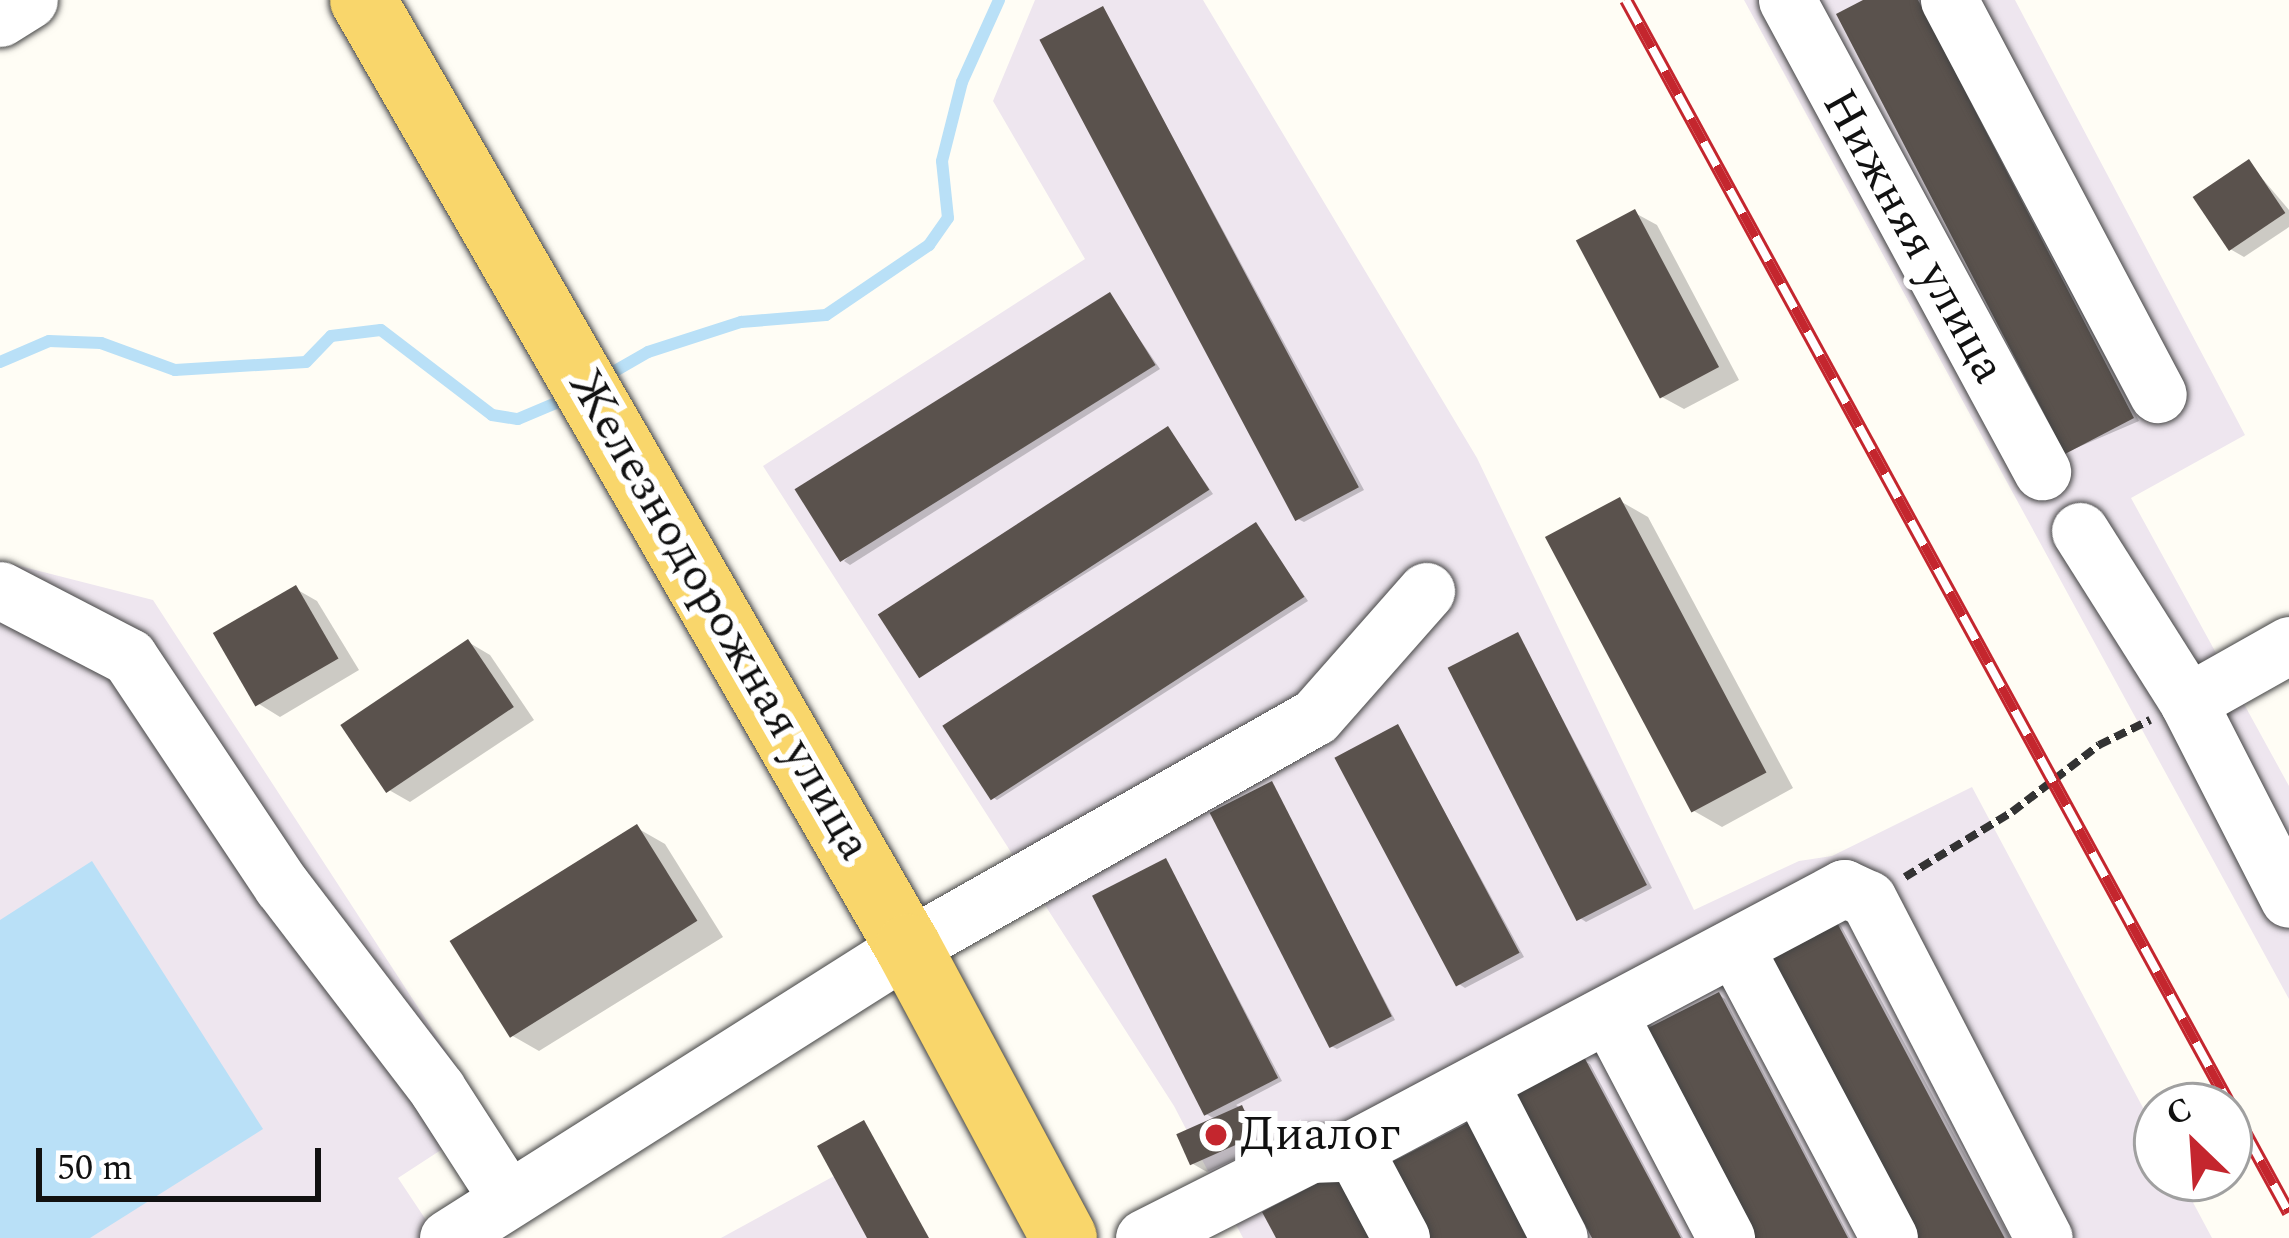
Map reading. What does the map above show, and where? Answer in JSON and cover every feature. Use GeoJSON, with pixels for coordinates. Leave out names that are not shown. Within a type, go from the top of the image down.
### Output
{"type":"FeatureCollection","features":[{"type":"Feature","properties":{"kind":"main road","name":"Железнодорожная улица"},"geometry":{"type":"LineString","coordinates":[[363,0],[908,946],[1064,1238]]}},
{"type":"Feature","properties":{"kind":"street"},"geometry":{"type":"LineString","coordinates":[[0,18],[29,0]]}},
{"type":"Feature","properties":{"kind":"street"},"geometry":{"type":"LineString","coordinates":[[1949,0],[2158,394]]}},
{"type":"Feature","properties":{"kind":"street","name":"Нижняя улица"},"geometry":{"type":"LineString","coordinates":[[1787,1],[2042,471]]}},
{"type":"Feature","properties":{"kind":"street"},"geometry":{"type":"LineString","coordinates":[[2080,531],[2188,702],[2289,899]]}},
{"type":"Feature","properties":{"kind":"street"},"geometry":{"type":"LineString","coordinates":[[0,590],[129,657],[282,886],[437,1089],[508,1199]]}},
{"type":"Feature","properties":{"kind":"street"},"geometry":{"type":"LineString","coordinates":[[448,1238],[908,946],[1315,717],[1426,591]]}},
{"type":"Feature","properties":{"kind":"street"},"geometry":{"type":"LineString","coordinates":[[2188,702],[2289,645]]}},
{"type":"Feature","properties":{"kind":"street"},"geometry":{"type":"LineString","coordinates":[[1144,1238],[1226,1221],[1310,1154],[1353,1148],[1844,888],[1868,899],[2044,1238]]}},
{"type":"Feature","properties":{"kind":"street"},"geometry":{"type":"LineString","coordinates":[[1735,948],[1889,1238]]}},
{"type":"Feature","properties":{"kind":"street"},"geometry":{"type":"LineString","coordinates":[[1609,1016],[1726,1238]]}},
{"type":"Feature","properties":{"kind":"street"},"geometry":{"type":"LineString","coordinates":[[1479,1083],[1559,1238]]}},
{"type":"Feature","properties":{"kind":"street"},"geometry":{"type":"LineString","coordinates":[[1353,1148],[1401,1238]]}},
{"type":"Feature","properties":{"kind":"path"},"geometry":{"type":"LineString","coordinates":[[1868,899],[2012,812],[2099,745],[2188,702]]}},
{"type":"Feature","properties":{"kind":"shaded area"},"geometry":{"type":"Polygon","coordinates":[[[1035,0],[1203,0],[1477,458],[1694,910],[1799,861],[1832,856],[1972,787],[2133,1089],[2133,1202],[2193,1202],[2212,1238],[1243,1238],[1174,1106],[763,466],[1085,259],[993,101],[1035,0]]]}},
{"type":"Feature","properties":{"kind":"shaded area"},"geometry":{"type":"Polygon","coordinates":[[[1744,0],[2015,0],[2245,435],[2131,498],[2289,786],[2289,999],[1744,0]]]}},
{"type":"Feature","properties":{"kind":"shaded area"},"geometry":{"type":"Polygon","coordinates":[[[0,561],[153,600],[490,1118],[398,1178],[438,1238],[0,1238],[0,561]]]}},
{"type":"Feature","properties":{"kind":"shaded area"},"geometry":{"type":"Polygon","coordinates":[[[856,1164],[896,1238],[721,1238],[856,1164]]]}},
{"type":"Feature","properties":{"kind":"water"},"geometry":{"type":"Polygon","coordinates":[[[92,861],[263,1129],[90,1238],[0,1238],[0,920],[92,861]]]}},
{"type":"Feature","properties":{"kind":"building"},"geometry":{"type":"Polygon","coordinates":[[[1863,0],[1918,0],[2134,418],[2065,454],[1836,14],[1863,0]]]}},
{"type":"Feature","properties":{"kind":"building"},"geometry":{"type":"Polygon","coordinates":[[[1103,6],[1359,487],[1295,521],[1039,40],[1103,6]]]}},
{"type":"Feature","properties":{"kind":"building"},"geometry":{"type":"Polygon","coordinates":[[[2249,159],[2285,213],[2229,251],[2193,197],[2249,159]]]}},
{"type":"Feature","properties":{"kind":"building"},"geometry":{"type":"Polygon","coordinates":[[[1635,209],[1719,367],[1660,399],[1576,240],[1635,209]]]}},
{"type":"Feature","properties":{"kind":"building"},"geometry":{"type":"Polygon","coordinates":[[[1110,292],[1156,365],[840,562],[795,489],[1110,292]]]}},
{"type":"Feature","properties":{"kind":"building"},"geometry":{"type":"Polygon","coordinates":[[[1168,426],[1209,490],[919,678],[878,614],[1168,426]]]}},
{"type":"Feature","properties":{"kind":"building"},"geometry":{"type":"Polygon","coordinates":[[[1620,497],[1766,772],[1691,812],[1545,537],[1620,497]]]}},
{"type":"Feature","properties":{"kind":"building"},"geometry":{"type":"Polygon","coordinates":[[[1256,522],[1304,597],[991,800],[942,726],[1256,522]]]}},
{"type":"Feature","properties":{"kind":"building"},"geometry":{"type":"Polygon","coordinates":[[[296,585],[338,659],[255,707],[213,633],[296,585]]]}},
{"type":"Feature","properties":{"kind":"building"},"geometry":{"type":"Polygon","coordinates":[[[1518,632],[1647,885],[1577,921],[1448,668],[1518,632]]]}},
{"type":"Feature","properties":{"kind":"building"},"geometry":{"type":"Polygon","coordinates":[[[468,639],[514,707],[386,793],[340,725],[468,639]]]}},
{"type":"Feature","properties":{"kind":"building"},"geometry":{"type":"Polygon","coordinates":[[[1398,724],[1520,953],[1456,986],[1334,758],[1398,724]]]}},
{"type":"Feature","properties":{"kind":"building"},"geometry":{"type":"Polygon","coordinates":[[[1272,781],[1392,1016],[1329,1048],[1210,813],[1272,781]]]}},
{"type":"Feature","properties":{"kind":"building"},"geometry":{"type":"Polygon","coordinates":[[[637,824],[697,921],[510,1038],[450,941],[637,824]]]}},
{"type":"Feature","properties":{"kind":"building"},"geometry":{"type":"Polygon","coordinates":[[[1166,858],[1278,1078],[1204,1116],[1092,896],[1166,858]]]}},
{"type":"Feature","properties":{"kind":"building"},"geometry":{"type":"Polygon","coordinates":[[[1835,919],[2005,1238],[1914,1238],[1764,957],[1835,919]]]}},
{"type":"Feature","properties":{"kind":"building"},"geometry":{"type":"Polygon","coordinates":[[[1719,992],[1848,1238],[1754,1238],[1646,1029],[1719,992]]]}},
{"type":"Feature","properties":{"kind":"building"},"geometry":{"type":"Polygon","coordinates":[[[1584,1057],[1681,1238],[1592,1238],[1515,1094],[1584,1057]]]}},
{"type":"Feature","properties":{"kind":"building","name":"Диалог"},"geometry":{"type":"Polygon","coordinates":[[[1242,1105],[1256,1136],[1190,1165],[1176,1134],[1242,1105]]]}},
{"type":"Feature","properties":{"kind":"building"},"geometry":{"type":"Polygon","coordinates":[[[864,1120],[929,1238],[867,1238],[817,1146],[864,1120]]]}},
{"type":"Feature","properties":{"kind":"building"},"geometry":{"type":"Polygon","coordinates":[[[1469,1122],[1529,1238],[1429,1238],[1390,1163],[1469,1122]]]}},
{"type":"Feature","properties":{"kind":"building"},"geometry":{"type":"Polygon","coordinates":[[[1339,1172],[1374,1238],[1276,1238],[1262,1212],[1339,1172]]]}},
{"type":"Feature","properties":{"kind":"waterway"},"geometry":{"type":"LineString","coordinates":[[601,379],[648,352],[741,322],[826,315],[929,245],[948,218],[942,161],[962,82],[999,0]]}},
{"type":"Feature","properties":{"kind":"waterway"},"geometry":{"type":"LineString","coordinates":[[0,362],[49,341],[101,343],[175,370],[306,362],[331,336],[381,330],[492,415],[518,419],[568,398]]}},
{"type":"Feature","properties":{"kind":"railway"},"geometry":{"type":"LineString","coordinates":[[1626,0],[2289,1213]]}},
{"type":"Feature","properties":{"kind":"place","name":"Диалог"},"geometry":{"type":"Point","coordinates":[1216,1135]}}]}
